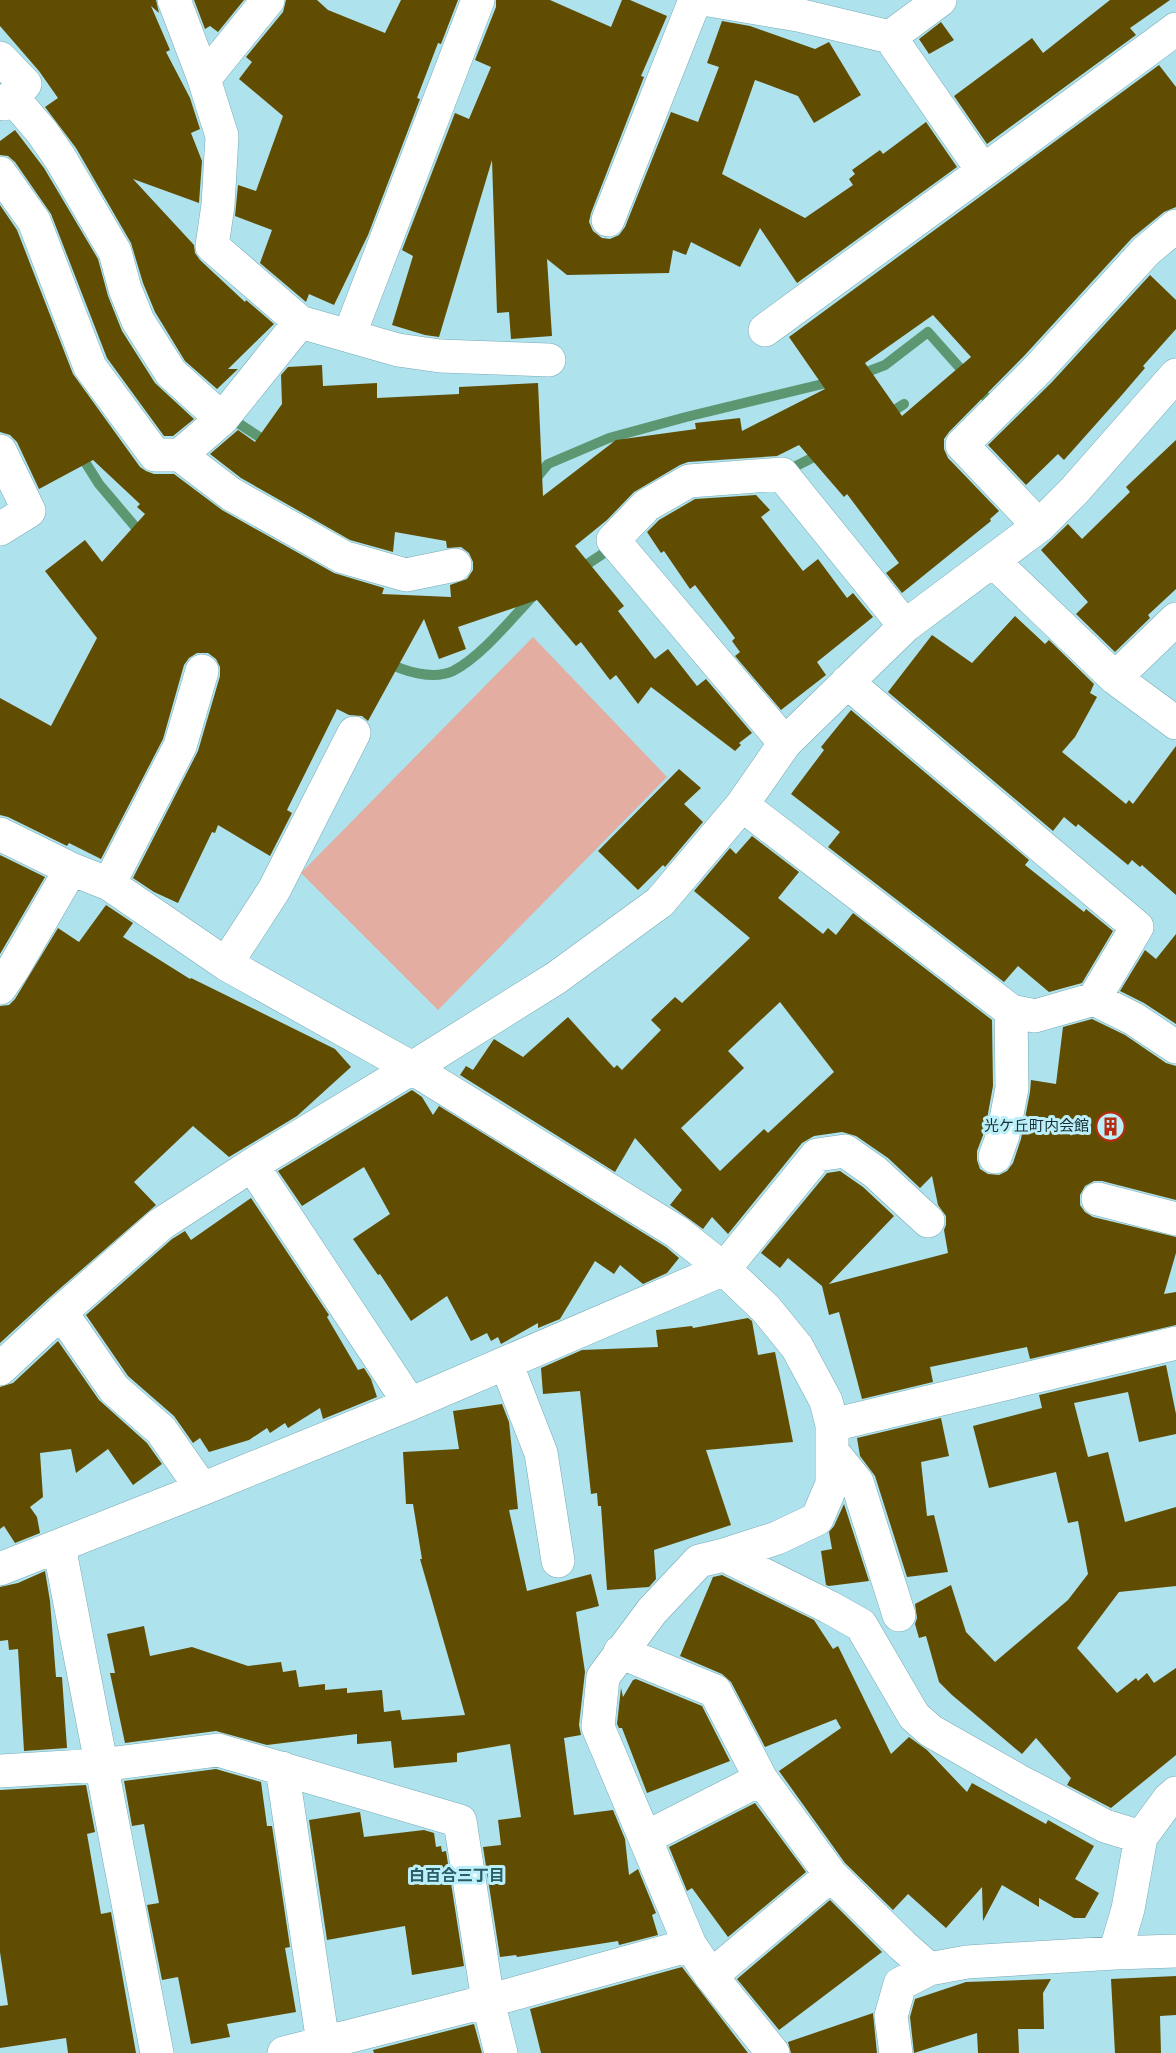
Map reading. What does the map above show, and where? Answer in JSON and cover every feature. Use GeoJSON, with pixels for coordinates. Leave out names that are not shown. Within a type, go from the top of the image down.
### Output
{"type":"FeatureCollection","features":[{"type":"Feature","properties":{"kind":"street"},"geometry":{"type":"LineString","coordinates":[[174,0],[204,79],[222,136],[218,205],[212,246],[300,322],[398,350],[440,356],[549,360]]}},
{"type":"Feature","properties":{"kind":"street"},"geometry":{"type":"LineString","coordinates":[[204,79],[268,0]]}},
{"type":"Feature","properties":{"kind":"street"},"geometry":{"type":"LineString","coordinates":[[349,336],[478,0]]}},
{"type":"Feature","properties":{"kind":"street"},"geometry":{"type":"LineString","coordinates":[[608,220],[695,0]]}},
{"type":"Feature","properties":{"kind":"street"},"geometry":{"type":"LineString","coordinates":[[710,0],[798,15],[890,37],[983,171]]}},
{"type":"Feature","properties":{"kind":"street"},"geometry":{"type":"LineString","coordinates":[[890,37],[940,0]]}},
{"type":"Feature","properties":{"kind":"street"},"geometry":{"type":"LineString","coordinates":[[765,330],[1176,29]]}},
{"type":"Feature","properties":{"kind":"street"},"geometry":{"type":"LineString","coordinates":[[0,58],[12,96],[60,158],[115,252],[125,289],[138,321],[171,372],[222,419]]}},
{"type":"Feature","properties":{"kind":"street"},"geometry":{"type":"LineString","coordinates":[[12,96],[68,132]]}},
{"type":"Feature","properties":{"kind":"street"},"geometry":{"type":"LineString","coordinates":[[0,173],[34,221],[90,367],[155,455],[180,455],[231,494],[343,557],[406,575],[455,565]]}},
{"type":"Feature","properties":{"kind":"street"},"geometry":{"type":"LineString","coordinates":[[1039,526],[962,445],[1038,369],[1146,251],[1176,226]]}},
{"type":"Feature","properties":{"kind":"street"},"geometry":{"type":"LineString","coordinates":[[180,455],[222,419],[300,322]]}},
{"type":"Feature","properties":{"kind":"street"},"geometry":{"type":"LineString","coordinates":[[0,1369],[161,1224],[252,1164],[556,978],[660,902],[742,805],[785,744],[905,626],[1039,526],[1074,491],[1176,375]]}},
{"type":"Feature","properties":{"kind":"street"},"geometry":{"type":"LineString","coordinates":[[0,451],[29,511],[0,529]]}},
{"type":"Feature","properties":{"kind":"street"},"geometry":{"type":"LineString","coordinates":[[785,744],[613,540],[647,505],[689,481],[782,474],[905,626]]}},
{"type":"Feature","properties":{"kind":"street"},"geometry":{"type":"LineString","coordinates":[[993,561],[1115,678],[1176,723]]}},
{"type":"Feature","properties":{"kind":"street"},"geometry":{"type":"LineString","coordinates":[[1115,678],[1176,619]]}},
{"type":"Feature","properties":{"kind":"street"},"geometry":{"type":"LineString","coordinates":[[109,884],[180,746],[202,671]]}},
{"type":"Feature","properties":{"kind":"street"},"geometry":{"type":"LineString","coordinates":[[847,682],[1137,927],[1094,999]]}},
{"type":"Feature","properties":{"kind":"street"},"geometry":{"type":"LineString","coordinates":[[226,964],[274,890],[354,733]]}},
{"type":"Feature","properties":{"kind":"street"},"geometry":{"type":"LineString","coordinates":[[742,805],[1011,1011],[1035,1016],[1094,999],[1134,1019],[1176,1047]]}},
{"type":"Feature","properties":{"kind":"street"},"geometry":{"type":"LineString","coordinates":[[0,834],[71,869],[109,884],[226,964],[412,1068],[677,1232],[724,1269],[766,1309],[797,1347],[826,1401],[832,1438],[832,1484],[817,1519],[777,1538],[699,1561],[652,1611],[603,1677],[598,1726],[690,1945],[711,1976],[773,2053]]}},
{"type":"Feature","properties":{"kind":"street"},"geometry":{"type":"LineString","coordinates":[[0,988],[71,869]]}},
{"type":"Feature","properties":{"kind":"street"},"geometry":{"type":"LineString","coordinates":[[995,1157],[1003,1135],[1012,1088],[1011,1011]]}},
{"type":"Feature","properties":{"kind":"street"},"geometry":{"type":"LineString","coordinates":[[0,1569],[410,1404],[724,1269],[817,1155],[845,1151],[874,1172],[928,1221]]}},
{"type":"Feature","properties":{"kind":"street"},"geometry":{"type":"LineString","coordinates":[[252,1164],[410,1404]]}},
{"type":"Feature","properties":{"kind":"street"},"geometry":{"type":"LineString","coordinates":[[1098,1199],[1176,1219]]}},
{"type":"Feature","properties":{"kind":"street"},"geometry":{"type":"LineString","coordinates":[[61,1312],[114,1389],[161,1430],[202,1489]]}},
{"type":"Feature","properties":{"kind":"street"},"geometry":{"type":"LineString","coordinates":[[832,1438],[1176,1343]]}},
{"type":"Feature","properties":{"kind":"street"},"geometry":{"type":"LineString","coordinates":[[506,1363],[541,1453],[558,1561]]}},
{"type":"Feature","properties":{"kind":"street"},"geometry":{"type":"LineString","coordinates":[[832,1438],[857,1482],[899,1615]]}},
{"type":"Feature","properties":{"kind":"street"},"geometry":{"type":"LineString","coordinates":[[59,1546],[158,2053]]}},
{"type":"Feature","properties":{"kind":"street"},"geometry":{"type":"LineString","coordinates":[[724,1555],[861,1625],[914,1716],[931,1731],[1105,1826],[1141,1837]]}},
{"type":"Feature","properties":{"kind":"street"},"geometry":{"type":"LineString","coordinates":[[620,1652],[716,1691],[761,1779],[831,1875],[929,1969]]}},
{"type":"Feature","properties":{"kind":"street"},"geometry":{"type":"LineString","coordinates":[[0,1771],[100,1765],[218,1750],[460,1821],[488,2001],[501,2053]]}},
{"type":"Feature","properties":{"kind":"street"},"geometry":{"type":"LineString","coordinates":[[282,1768],[323,2043]]}},
{"type":"Feature","properties":{"kind":"street"},"geometry":{"type":"LineString","coordinates":[[645,1838],[761,1779]]}},
{"type":"Feature","properties":{"kind":"street"},"geometry":{"type":"LineString","coordinates":[[1115,1953],[1128,1909],[1141,1837],[1176,1793]]}},
{"type":"Feature","properties":{"kind":"street"},"geometry":{"type":"LineString","coordinates":[[711,1976],[831,1875]]}},
{"type":"Feature","properties":{"kind":"street"},"geometry":{"type":"LineString","coordinates":[[284,2053],[488,2001],[690,1945]]}},
{"type":"Feature","properties":{"kind":"street"},"geometry":{"type":"LineString","coordinates":[[896,2053],[891,2016],[900,1984],[929,1969],[967,1962],[1176,1951]]}},
{"type":"Feature","properties":{"kind":"shaded area"},"geometry":{"type":"Polygon","coordinates":[[[533,637],[667,777],[438,1010],[301,873],[533,637]]]}},
{"type":"Feature","properties":{"kind":"building"},"geometry":{"type":"Polygon","coordinates":[[[0,0],[156,0],[159,13],[151,6],[170,50],[166,52],[190,98],[200,129],[191,133],[202,161],[199,203],[133,179],[194,245],[195,253],[200,260],[245,302],[246,300],[274,324],[228,369],[238,369],[217,389],[185,361],[155,312],[143,283],[131,243],[76,148],[45,107],[58,98],[39,71],[0,26],[0,0]]]}},
{"type":"Feature","properties":{"kind":"building"},"geometry":{"type":"Polygon","coordinates":[[[194,0],[244,0],[218,32],[210,26],[205,29],[194,0]]]}},
{"type":"Feature","properties":{"kind":"building"},"geometry":{"type":"Polygon","coordinates":[[[286,0],[317,0],[328,10],[385,33],[401,0],[458,0],[441,44],[438,43],[417,98],[420,99],[368,235],[334,305],[309,294],[306,302],[260,263],[272,230],[235,216],[238,185],[256,191],[283,116],[239,79],[252,62],[246,57],[283,12],[286,0]]]}},
{"type":"Feature","properties":{"kind":"building"},"geometry":{"type":"Polygon","coordinates":[[[496,0],[550,0],[611,27],[622,0],[630,0],[667,16],[641,76],[644,77],[591,213],[589,222],[593,231],[602,238],[610,239],[619,235],[625,227],[671,112],[698,122],[719,67],[707,63],[722,21],[750,26],[815,49],[829,42],[861,95],[814,123],[798,96],[755,80],[722,174],[805,218],[853,185],[849,179],[855,174],[852,170],[880,150],[883,154],[926,122],[957,167],[797,283],[760,228],[740,267],[691,242],[686,255],[673,250],[669,273],[567,275],[547,259],[552,336],[511,339],[509,312],[497,313],[492,160],[439,337],[392,325],[413,256],[402,250],[455,113],[469,119],[491,67],[475,60],[496,7],[496,0]]]}},
{"type":"Feature","properties":{"kind":"building"},"geometry":{"type":"Polygon","coordinates":[[[1110,0],[1170,0],[1130,28],[1136,35],[987,144],[954,96],[1032,38],[1043,53],[1110,0]]]}},
{"type":"Feature","properties":{"kind":"building"},"geometry":{"type":"Polygon","coordinates":[[[941,22],[954,40],[929,54],[919,39],[941,22]]]}},
{"type":"Feature","properties":{"kind":"building"},"geometry":{"type":"Polygon","coordinates":[[[1159,65],[1176,87],[1176,207],[1164,212],[1132,238],[944,439],[944,449],[948,458],[999,511],[990,519],[991,521],[902,593],[886,573],[899,563],[847,494],[844,497],[799,445],[777,456],[688,462],[680,465],[634,492],[607,520],[575,546],[624,606],[618,611],[655,659],[668,649],[697,686],[706,679],[752,733],[739,743],[741,745],[735,751],[651,687],[638,704],[616,675],[610,680],[581,642],[576,646],[537,600],[458,627],[466,649],[439,659],[424,619],[368,721],[362,716],[349,715],[337,709],[287,810],[292,813],[270,856],[218,825],[215,833],[212,832],[178,903],[154,892],[133,878],[198,751],[220,676],[220,667],[216,659],[208,653],[197,653],[184,665],[163,739],[101,859],[69,843],[67,846],[0,815],[0,698],[51,726],[97,638],[45,571],[85,540],[102,562],[145,514],[137,507],[140,504],[93,460],[39,489],[17,442],[10,435],[0,432],[0,205],[17,230],[73,374],[140,467],[154,474],[174,474],[222,510],[334,573],[384,588],[382,594],[451,597],[450,585],[467,579],[473,570],[473,562],[469,553],[461,547],[447,548],[446,541],[395,532],[393,552],[350,540],[241,478],[210,454],[238,430],[255,442],[282,404],[281,375],[288,367],[322,365],[323,386],[377,383],[377,398],[459,394],[459,387],[538,383],[543,496],[616,440],[696,429],[695,423],[740,418],[742,431],[825,389],[789,337],[1159,65]],[[933,315],[865,363],[902,416],[971,357],[933,315]]]}},
{"type":"Feature","properties":{"kind":"building"},"geometry":{"type":"Polygon","coordinates":[[[15,130],[44,168],[98,259],[108,296],[122,331],[155,383],[194,419],[173,436],[164,436],[107,358],[51,214],[15,162],[8,156],[0,155],[0,141],[15,130]]]}},
{"type":"Feature","properties":{"kind":"building"},"geometry":{"type":"Polygon","coordinates":[[[1150,275],[1176,300],[1176,329],[1064,460],[1058,454],[1026,485],[988,445],[1052,382],[1150,275]]]}},
{"type":"Feature","properties":{"kind":"building"},"geometry":{"type":"Polygon","coordinates":[[[1176,440],[1176,589],[1148,615],[1150,618],[1115,652],[1076,614],[1088,602],[1041,550],[1068,524],[1082,539],[1130,492],[1126,487],[1176,440]]]}},
{"type":"Feature","properties":{"kind":"building"},"geometry":{"type":"Polygon","coordinates":[[[756,495],[770,510],[761,517],[803,571],[818,559],[847,598],[853,593],[873,617],[817,662],[826,675],[781,710],[735,656],[740,652],[732,641],[735,638],[695,585],[690,589],[664,551],[661,553],[647,532],[659,520],[695,499],[756,495]]]}},
{"type":"Feature","properties":{"kind":"building"},"geometry":{"type":"Polygon","coordinates":[[[1015,616],[1045,644],[1049,640],[1094,684],[1090,693],[1097,697],[1075,737],[1062,752],[1126,804],[1129,800],[1133,804],[1176,746],[1176,895],[1142,865],[1140,867],[1132,860],[1128,865],[1078,824],[1076,827],[1064,817],[1053,831],[888,692],[932,635],[972,663],[1015,616]]]}},
{"type":"Feature","properties":{"kind":"building"},"geometry":{"type":"Polygon","coordinates":[[[851,710],[1029,860],[1025,865],[1084,912],[1086,909],[1113,931],[1082,983],[1049,992],[1018,966],[1004,982],[828,847],[840,832],[791,794],[824,750],[821,747],[851,710]]]}},
{"type":"Feature","properties":{"kind":"building"},"geometry":{"type":"Polygon","coordinates":[[[679,769],[701,788],[684,804],[703,822],[665,867],[663,865],[638,890],[598,851],[679,769]]]}},
{"type":"Feature","properties":{"kind":"building"},"geometry":{"type":"Polygon","coordinates":[[[752,836],[799,872],[778,898],[823,934],[828,928],[836,935],[853,913],[992,1020],[993,1086],[985,1130],[977,1151],[980,1169],[988,1174],[999,1175],[1007,1171],[1013,1163],[1021,1139],[1031,1080],[1056,1084],[1063,1027],[1092,1019],[1125,1035],[1166,1063],[1176,1066],[1176,1200],[1102,1181],[1094,1181],[1085,1186],[1080,1195],[1080,1205],[1093,1217],[1176,1237],[1176,1253],[1164,1294],[1176,1292],[1176,1325],[1030,1359],[1027,1347],[930,1367],[933,1382],[862,1399],[839,1312],[829,1315],[822,1286],[788,1258],[780,1268],[761,1253],[827,1173],[840,1171],[863,1187],[894,1216],[829,1284],[948,1253],[944,1230],[946,1216],[938,1205],[932,1176],[920,1188],[888,1158],[856,1136],[842,1132],[814,1136],[802,1143],[728,1234],[712,1217],[703,1229],[670,1205],[682,1190],[635,1138],[615,1172],[460,1075],[466,1066],[473,1070],[494,1039],[523,1057],[568,1017],[614,1068],[617,1065],[622,1070],[661,1030],[651,1020],[675,997],[682,1003],[750,938],[694,891],[730,848],[736,854],[752,836]],[[780,1002],[728,1051],[744,1068],[681,1128],[720,1171],[764,1129],[768,1133],[834,1072],[780,1002]]]}},
{"type":"Feature","properties":{"kind":"building"},"geometry":{"type":"Polygon","coordinates":[[[0,855],[45,877],[0,954],[0,855]]]}},
{"type":"Feature","properties":{"kind":"building"},"geometry":{"type":"Polygon","coordinates":[[[106,905],[133,923],[123,937],[190,979],[335,1049],[351,1067],[297,1116],[229,1157],[193,1126],[134,1182],[156,1205],[0,1343],[0,1006],[9,1005],[15,999],[58,928],[79,942],[106,905]]]}},
{"type":"Feature","properties":{"kind":"building"},"geometry":{"type":"Polygon","coordinates":[[[1176,934],[1176,1024],[1144,1003],[1120,991],[1145,950],[1156,959],[1176,934]]]}},
{"type":"Feature","properties":{"kind":"building"},"geometry":{"type":"Polygon","coordinates":[[[412,1090],[422,1097],[433,1115],[439,1106],[666,1247],[679,1258],[667,1273],[643,1284],[620,1265],[614,1274],[595,1261],[560,1319],[538,1328],[538,1323],[501,1344],[498,1337],[491,1341],[487,1333],[471,1341],[447,1296],[411,1321],[380,1274],[378,1275],[353,1239],[390,1214],[364,1167],[302,1206],[278,1171],[412,1090]]]}},
{"type":"Feature","properties":{"kind":"building"},"geometry":{"type":"Polygon","coordinates":[[[251,1198],[329,1315],[327,1317],[358,1370],[364,1368],[371,1379],[377,1397],[323,1419],[320,1408],[288,1428],[285,1423],[270,1433],[267,1428],[249,1440],[209,1452],[200,1438],[193,1443],[174,1416],[128,1376],[86,1315],[172,1239],[185,1231],[191,1240],[251,1198]]]}},
{"type":"Feature","properties":{"kind":"building"},"geometry":{"type":"Polygon","coordinates":[[[748,1318],[752,1321],[758,1355],[775,1352],[793,1442],[706,1450],[731,1525],[654,1550],[656,1579],[649,1587],[607,1590],[601,1506],[598,1506],[597,1493],[591,1494],[580,1391],[543,1394],[541,1368],[582,1350],[658,1347],[656,1330],[692,1326],[693,1328],[748,1318]]]}},
{"type":"Feature","properties":{"kind":"building"},"geometry":{"type":"Polygon","coordinates":[[[58,1341],[99,1400],[147,1443],[162,1464],[133,1485],[108,1449],[76,1473],[71,1449],[40,1453],[43,1497],[30,1507],[37,1517],[40,1533],[15,1543],[4,1526],[0,1529],[0,1387],[13,1383],[58,1341]]]}},
{"type":"Feature","properties":{"kind":"building"},"geometry":{"type":"Polygon","coordinates":[[[1166,1365],[1176,1414],[1176,1434],[1139,1442],[1128,1392],[1074,1403],[1088,1457],[1108,1452],[1125,1522],[1176,1507],[1176,1586],[1119,1592],[1077,1648],[1117,1693],[1136,1678],[1138,1681],[1147,1673],[1154,1683],[1176,1668],[1176,1755],[1111,1808],[1067,1785],[1071,1778],[1036,1738],[1022,1754],[939,1682],[926,1636],[919,1638],[915,1624],[917,1618],[915,1604],[951,1585],[966,1632],[995,1662],[1068,1600],[1088,1574],[1078,1521],[1068,1523],[1056,1472],[989,1488],[973,1426],[1042,1408],[1039,1395],[1166,1365]]]}},
{"type":"Feature","properties":{"kind":"building"},"geometry":{"type":"Polygon","coordinates":[[[502,1404],[509,1422],[518,1509],[509,1510],[527,1591],[591,1574],[599,1606],[576,1612],[585,1672],[579,1725],[581,1735],[564,1738],[574,1815],[613,1810],[625,1839],[629,1875],[638,1869],[656,1913],[652,1915],[658,1935],[619,1945],[618,1941],[517,1957],[516,1955],[500,1957],[483,1847],[501,1845],[498,1820],[521,1817],[510,1744],[457,1753],[457,1762],[394,1768],[391,1741],[357,1744],[357,1734],[267,1745],[216,1731],[125,1743],[110,1673],[115,1673],[107,1634],[144,1626],[150,1656],[192,1647],[248,1666],[281,1662],[283,1672],[296,1670],[299,1687],[325,1684],[325,1690],[347,1688],[347,1693],[382,1690],[384,1712],[400,1710],[402,1720],[465,1715],[420,1559],[422,1559],[413,1504],[406,1504],[403,1452],[459,1449],[453,1411],[502,1404]]]}},
{"type":"Feature","properties":{"kind":"building"},"geometry":{"type":"Polygon","coordinates":[[[941,1418],[949,1456],[921,1462],[927,1516],[934,1515],[948,1572],[907,1577],[875,1476],[860,1456],[857,1438],[941,1418]]]}},
{"type":"Feature","properties":{"kind":"building"},"geometry":{"type":"Polygon","coordinates":[[[844,1504],[869,1581],[829,1586],[826,1585],[821,1551],[832,1549],[829,1532],[844,1504]]]}},
{"type":"Feature","properties":{"kind":"building"},"geometry":{"type":"Polygon","coordinates":[[[45,1571],[50,1601],[56,1677],[62,1677],[67,1748],[24,1751],[18,1649],[9,1650],[8,1640],[0,1641],[0,1587],[18,1583],[45,1571]]]}},
{"type":"Feature","properties":{"kind":"building"},"geometry":{"type":"Polygon","coordinates":[[[722,1575],[814,1620],[833,1649],[838,1646],[891,1754],[909,1737],[927,1750],[967,1792],[972,1783],[1046,1824],[1048,1820],[1094,1846],[1075,1879],[1099,1893],[1085,1918],[1074,1918],[1039,1898],[1039,1907],[1002,1885],[983,1921],[982,1887],[946,1928],[908,1894],[893,1910],[845,1863],[779,1771],[841,1728],[836,1719],[765,1747],[731,1682],[722,1674],[680,1656],[713,1577],[722,1575]]]}},
{"type":"Feature","properties":{"kind":"building"},"geometry":{"type":"Polygon","coordinates":[[[636,1679],[702,1706],[730,1761],[647,1793],[622,1728],[619,1728],[617,1724],[621,1688],[623,1697],[633,1680],[636,1679]]]}},
{"type":"Feature","properties":{"kind":"building"},"geometry":{"type":"Polygon","coordinates":[[[216,1769],[261,1782],[267,1826],[272,1826],[290,1947],[285,1948],[296,2012],[227,2024],[230,2037],[191,2044],[178,1977],[162,1980],[147,1905],[159,1903],[144,1824],[132,1826],[124,1781],[216,1769]]]}},
{"type":"Feature","properties":{"kind":"building"},"geometry":{"type":"Polygon","coordinates":[[[86,1785],[95,1832],[87,1834],[101,1914],[111,1912],[136,2053],[68,2053],[66,2038],[0,2048],[0,2006],[8,2005],[0,1952],[0,1790],[86,1785]]]}},
{"type":"Feature","properties":{"kind":"building"},"geometry":{"type":"Polygon","coordinates":[[[755,1803],[806,1872],[728,1937],[692,1888],[687,1891],[669,1847],[755,1803]]]}},
{"type":"Feature","properties":{"kind":"building"},"geometry":{"type":"Polygon","coordinates":[[[360,1812],[364,1837],[424,1830],[434,1833],[436,1847],[441,1846],[442,1852],[446,1851],[464,1966],[412,1975],[405,1926],[327,1940],[309,1820],[360,1812]]]}},
{"type":"Feature","properties":{"kind":"building"},"geometry":{"type":"Polygon","coordinates":[[[830,1900],[882,1952],[779,2030],[737,1979],[830,1900]]]}},
{"type":"Feature","properties":{"kind":"building"},"geometry":{"type":"Polygon","coordinates":[[[682,1967],[748,2053],[541,2053],[530,2009],[682,1967]]]}},
{"type":"Feature","properties":{"kind":"building"},"geometry":{"type":"Polygon","coordinates":[[[1176,1976],[1176,2015],[1160,2016],[1161,2053],[1115,2053],[1111,1979],[1176,1976]]]}},
{"type":"Feature","properties":{"kind":"building"},"geometry":{"type":"Polygon","coordinates":[[[1051,1979],[1043,1993],[1044,2029],[1018,2029],[1019,2053],[978,2053],[977,2033],[914,2053],[910,2017],[915,1999],[966,1982],[1051,1979]]]}},
{"type":"Feature","properties":{"kind":"building"},"geometry":{"type":"Polygon","coordinates":[[[873,2013],[877,2053],[791,2053],[788,2042],[873,2013]]]}},
{"type":"Feature","properties":{"kind":"building"},"geometry":{"type":"Polygon","coordinates":[[[474,2024],[482,2053],[374,2053],[373,2050],[474,2024]]]}},
{"type":"Feature","properties":{"kind":"waterway"},"geometry":{"type":"LineString","coordinates":[[859,375],[885,365],[928,332],[991,403]]}},
{"type":"Feature","properties":{"kind":"waterway"},"geometry":{"type":"LineString","coordinates":[[533,482],[548,464],[609,438],[835,381]]}},
{"type":"Feature","properties":{"kind":"waterway"},"geometry":{"type":"LineString","coordinates":[[887,415],[904,404]]}},
{"type":"Feature","properties":{"kind":"waterway"},"geometry":{"type":"LineString","coordinates":[[238,423],[270,444]]}},
{"type":"Feature","properties":{"kind":"waterway"},"geometry":{"type":"LineString","coordinates":[[796,466],[822,453]]}},
{"type":"Feature","properties":{"kind":"waterway"},"geometry":{"type":"LineString","coordinates":[[80,454],[99,484],[143,536]]}},
{"type":"Feature","properties":{"kind":"waterway"},"geometry":{"type":"LineString","coordinates":[[577,571],[604,553]]}},
{"type":"Feature","properties":{"kind":"waterway"},"geometry":{"type":"LineString","coordinates":[[386,661],[419,674],[437,675],[453,671],[485,647],[535,594]]}},
{"type":"Feature","properties":{"kind":"place","name":"光ケ丘町内会館"},"geometry":{"type":"Point","coordinates":[1110,1126]}},
{"type":"Feature","properties":{"kind":"district","name":"白百合三丁目"},"geometry":{"type":"Point","coordinates":[457,1875]}}]}
